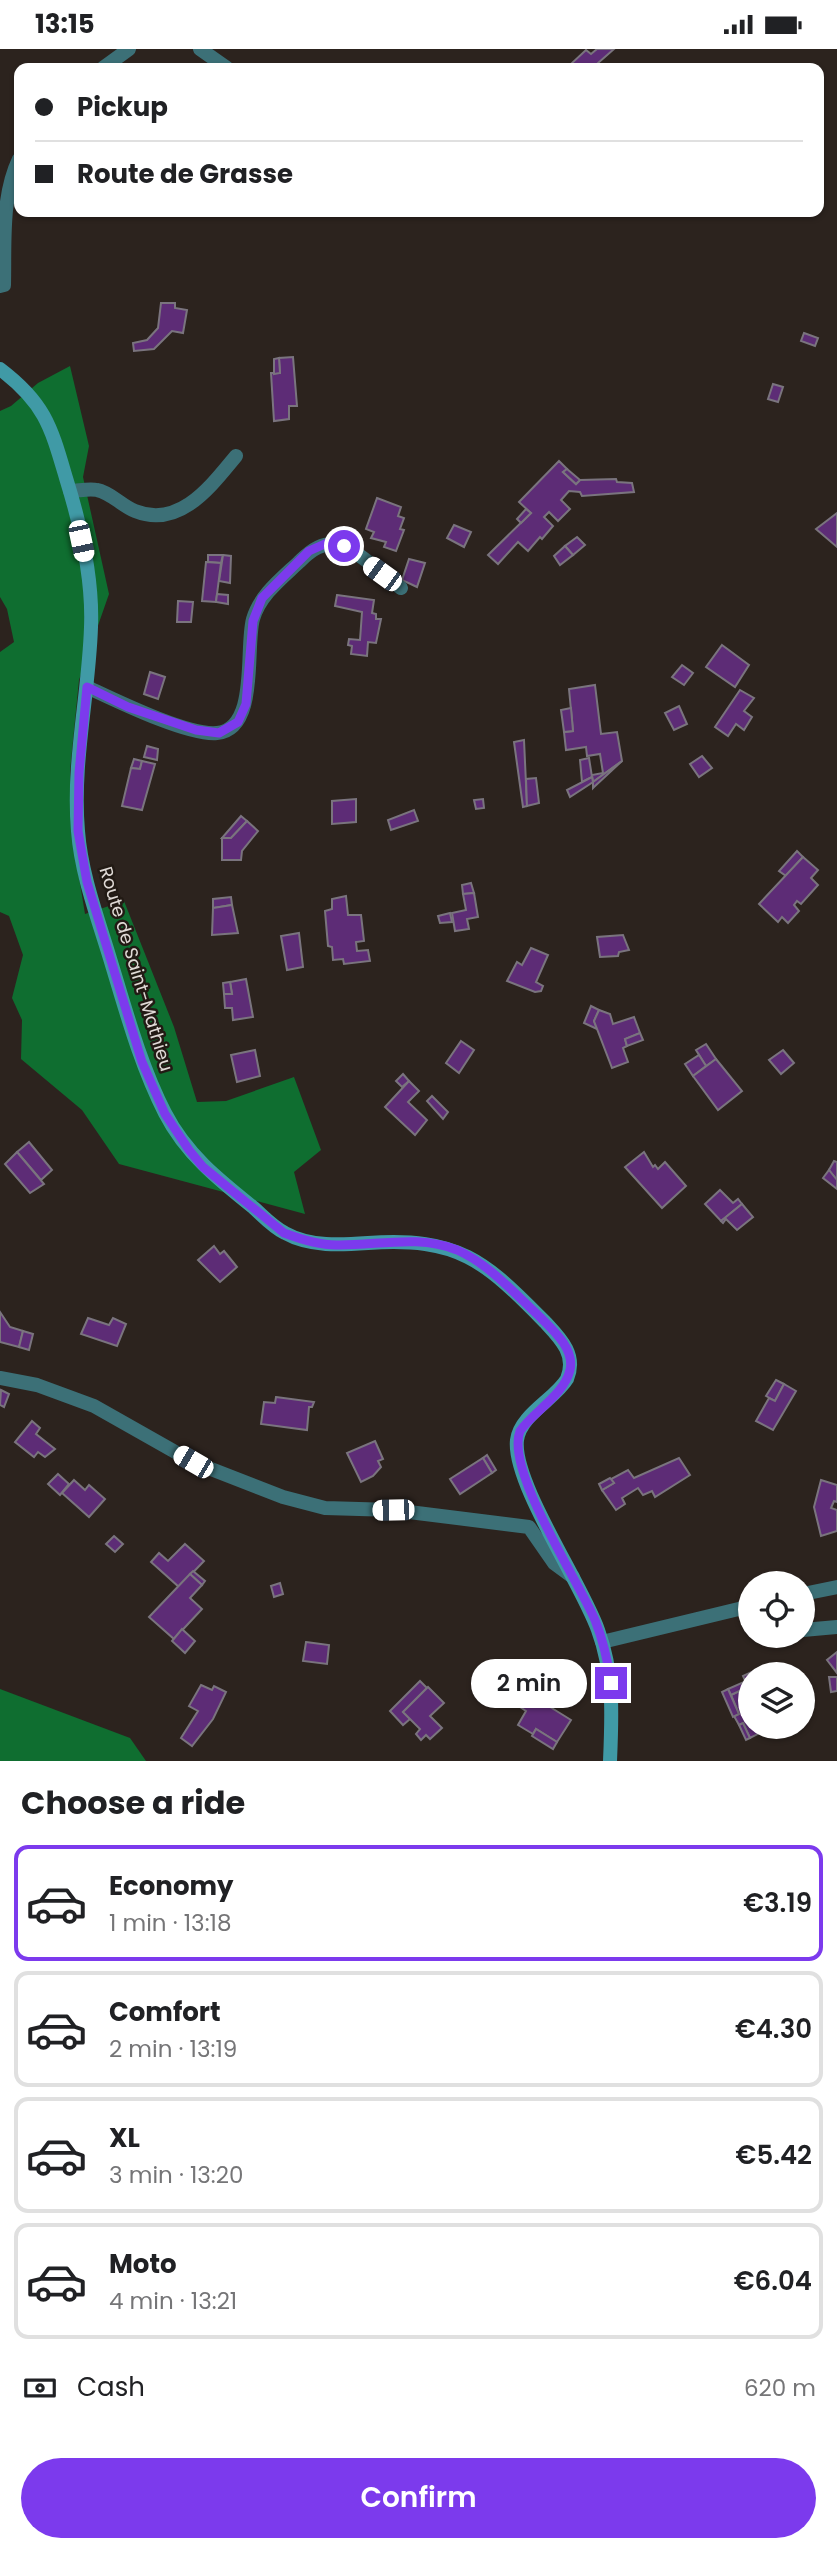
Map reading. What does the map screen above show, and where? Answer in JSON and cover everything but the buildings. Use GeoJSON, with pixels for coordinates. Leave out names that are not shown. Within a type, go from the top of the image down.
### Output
{"type":"FeatureCollection","features":[{"type":"Feature","properties":{"kind":"street"},"geometry":{"type":"LineString","coordinates":[[110,63],[129,49]]}},
{"type":"Feature","properties":{"kind":"street"},"geometry":{"type":"LineString","coordinates":[[200,49],[220,63]]}},
{"type":"Feature","properties":{"kind":"street"},"geometry":{"type":"LineString","coordinates":[[0,286],[4,285],[5,223],[14,171]]}},
{"type":"Feature","properties":{"kind":"street","name":"Route de Saint-Mathieu"},"geometry":{"type":"LineString","coordinates":[[0,369],[26,389],[43,412],[70,491],[90,581],[91,625],[79,773],[78,831],[87,882],[142,1062],[165,1114],[203,1167],[284,1233],[334,1245],[409,1242],[441,1245],[459,1251],[491,1272],[557,1335],[568,1349],[571,1370],[561,1388],[524,1425],[517,1438],[517,1446],[522,1471],[534,1500],[602,1642],[613,1701],[610,1761]]}},
{"type":"Feature","properties":{"kind":"street"},"geometry":{"type":"LineString","coordinates":[[70,491],[98,489],[136,512],[158,515],[182,510],[204,494],[236,456]]}},
{"type":"Feature","properties":{"kind":"street"},"geometry":{"type":"LineString","coordinates":[[87,687],[128,707],[196,730],[219,733],[238,722],[246,704],[253,621],[262,598],[309,551],[327,543],[344,546],[401,588]]}},
{"type":"Feature","properties":{"kind":"street"},"geometry":{"type":"LineString","coordinates":[[0,1378],[37,1385],[94,1406],[193,1462],[283,1497],[336,1510],[393,1510],[529,1527],[554,1563],[573,1577]]}},
{"type":"Feature","properties":{"kind":"street"},"geometry":{"type":"LineString","coordinates":[[815,1592],[837,1587]]}},
{"type":"Feature","properties":{"kind":"street"},"geometry":{"type":"LineString","coordinates":[[602,1642],[738,1609]]}},
{"type":"Feature","properties":{"kind":"street"},"geometry":{"type":"LineString","coordinates":[[815,1629],[837,1627]]}},
{"type":"Feature","properties":{"kind":"green space"},"geometry":{"type":"Polygon","coordinates":[[[70,366],[89,446],[83,477],[109,594],[79,680],[70,771],[75,853],[85,914],[124,901],[174,1027],[197,1102],[226,1101],[294,1077],[321,1150],[294,1172],[305,1214],[119,1164],[82,1110],[21,1059],[22,1020],[12,998],[23,955],[9,916],[0,912],[0,652],[14,642],[7,609],[0,597],[0,411],[11,406],[38,383],[70,366]]]}},
{"type":"Feature","properties":{"kind":"green space"},"geometry":{"type":"Polygon","coordinates":[[[0,1689],[130,1738],[146,1761],[0,1761],[0,1689]]]}},
{"type":"Feature","properties":{"kind":"route"},"geometry":{"type":"LineString","coordinates":[[344,546],[327,543],[309,551],[262,598],[253,621],[246,704],[238,722],[219,733],[196,730],[128,707],[87,687],[79,773],[78,831],[87,882],[142,1062],[176,1133],[203,1167],[284,1233],[298,1238],[334,1245],[421,1242],[459,1251],[491,1272],[543,1320],[568,1349],[571,1370],[561,1388],[520,1431],[517,1438],[519,1460],[538,1510],[595,1621],[611,1683]]}}]}
